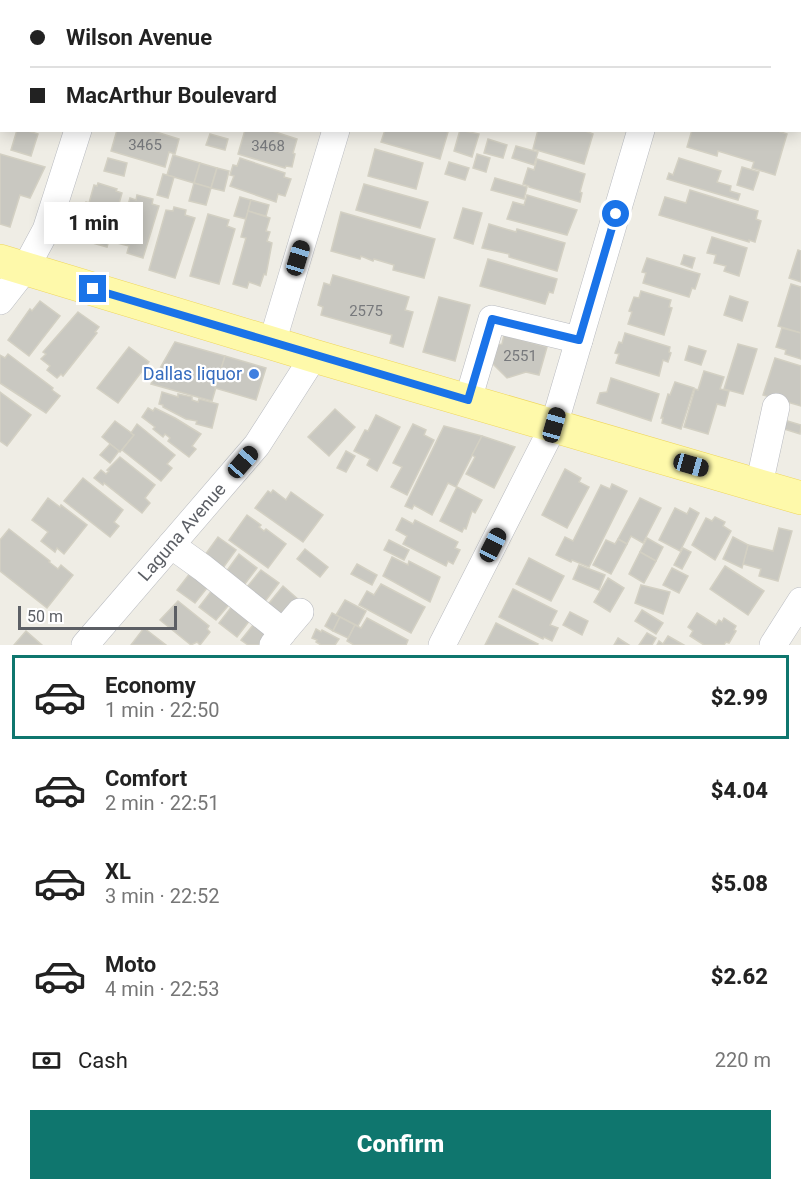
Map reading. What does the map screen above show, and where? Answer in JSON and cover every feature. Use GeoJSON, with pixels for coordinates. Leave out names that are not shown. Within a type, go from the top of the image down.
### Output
{"type":"FeatureCollection","features":[{"type":"Feature","properties":{"kind":"main road"},"geometry":{"type":"LineString","coordinates":[[13,265],[314,356],[801,498]]}},
{"type":"Feature","properties":{"kind":"street"},"geometry":{"type":"LineString","coordinates":[[0,301],[13,265],[46,230],[77,132]]}},
{"type":"Feature","properties":{"kind":"street"},"geometry":{"type":"LineString","coordinates":[[272,343],[335,132]]}},
{"type":"Feature","properties":{"kind":"street"},"geometry":{"type":"LineString","coordinates":[[442,645],[554,425],[640,132]]}},
{"type":"Feature","properties":{"kind":"street"},"geometry":{"type":"LineString","coordinates":[[468,400],[492,319],[579,340]]}},
{"type":"Feature","properties":{"kind":"street","name":"Laguna Avenue"},"geometry":{"type":"LineString","coordinates":[[85,645],[257,445],[314,356]]}},
{"type":"Feature","properties":{"kind":"street"},"geometry":{"type":"LineString","coordinates":[[759,485],[776,407]]}},
{"type":"Feature","properties":{"kind":"street"},"geometry":{"type":"LineString","coordinates":[[171,545],[285,630]]}},
{"type":"Feature","properties":{"kind":"street"},"geometry":{"type":"LineString","coordinates":[[773,645],[801,601]]}},
{"type":"Feature","properties":{"kind":"building"},"geometry":{"type":"Polygon","coordinates":[[[16,132],[38,134],[31,156],[11,150],[16,132]]]}},
{"type":"Feature","properties":{"kind":"building"},"geometry":{"type":"Polygon","coordinates":[[[116,132],[156,132],[179,139],[175,154],[169,152],[165,167],[111,151],[116,132]]]}},
{"type":"Feature","properties":{"kind":"building"},"geometry":{"type":"Polygon","coordinates":[[[244,132],[275,132],[297,139],[292,167],[286,166],[285,168],[238,154],[244,132]]]}},
{"type":"Feature","properties":{"kind":"building"},"geometry":{"type":"Polygon","coordinates":[[[384,132],[448,132],[440,159],[381,142],[384,132]]]}},
{"type":"Feature","properties":{"kind":"building"},"geometry":{"type":"Polygon","coordinates":[[[459,132],[479,134],[472,157],[454,151],[459,132]]]}},
{"type":"Feature","properties":{"kind":"building"},"geometry":{"type":"Polygon","coordinates":[[[537,132],[588,132],[593,134],[584,164],[533,149],[537,132]]]}},
{"type":"Feature","properties":{"kind":"building"},"geometry":{"type":"Polygon","coordinates":[[[691,132],[781,132],[787,134],[775,175],[752,168],[754,162],[718,151],[717,156],[687,147],[691,132]]]}},
{"type":"Feature","properties":{"kind":"building"},"geometry":{"type":"Polygon","coordinates":[[[210,134],[228,139],[225,150],[206,145],[210,134]]]}},
{"type":"Feature","properties":{"kind":"building"},"geometry":{"type":"Polygon","coordinates":[[[488,139],[507,145],[503,158],[484,153],[488,139]]]}},
{"type":"Feature","properties":{"kind":"building"},"geometry":{"type":"Polygon","coordinates":[[[516,146],[538,152],[534,165],[512,158],[516,146]]]}},
{"type":"Feature","properties":{"kind":"building"},"geometry":{"type":"Polygon","coordinates":[[[375,149],[423,163],[416,189],[368,176],[375,149]]]}},
{"type":"Feature","properties":{"kind":"building"},"geometry":{"type":"Polygon","coordinates":[[[0,154],[45,167],[30,198],[20,195],[10,227],[0,224],[0,154]]]}},
{"type":"Feature","properties":{"kind":"building"},"geometry":{"type":"Polygon","coordinates":[[[477,154],[490,158],[486,172],[473,168],[477,154]]]}},
{"type":"Feature","properties":{"kind":"building"},"geometry":{"type":"Polygon","coordinates":[[[173,155],[200,163],[194,183],[167,175],[173,155]]]}},
{"type":"Feature","properties":{"kind":"building"},"geometry":{"type":"Polygon","coordinates":[[[108,158],[127,163],[124,176],[104,171],[108,158]]]}},
{"type":"Feature","properties":{"kind":"building"},"geometry":{"type":"Polygon","coordinates":[[[240,158],[285,173],[284,177],[291,179],[285,196],[278,194],[276,202],[230,186],[234,176],[230,175],[233,165],[237,166],[240,158]]]}},
{"type":"Feature","properties":{"kind":"building"},"geometry":{"type":"Polygon","coordinates":[[[679,158],[721,171],[717,182],[731,186],[730,191],[740,194],[738,200],[667,179],[669,173],[673,175],[679,158]]]}},
{"type":"Feature","properties":{"kind":"building"},"geometry":{"type":"Polygon","coordinates":[[[537,159],[585,174],[580,202],[523,184],[528,168],[534,170],[537,159]]]}},
{"type":"Feature","properties":{"kind":"building"},"geometry":{"type":"Polygon","coordinates":[[[449,162],[469,168],[465,180],[445,174],[449,162]]]}},
{"type":"Feature","properties":{"kind":"building"},"geometry":{"type":"Polygon","coordinates":[[[200,163],[217,168],[211,188],[194,183],[200,163]]]}},
{"type":"Feature","properties":{"kind":"building"},"geometry":{"type":"Polygon","coordinates":[[[742,167],[759,172],[753,190],[737,185],[742,167]]]}},
{"type":"Feature","properties":{"kind":"building"},"geometry":{"type":"Polygon","coordinates":[[[217,168],[229,171],[224,191],[211,188],[217,168]]]}},
{"type":"Feature","properties":{"kind":"building"},"geometry":{"type":"Polygon","coordinates":[[[163,174],[174,177],[168,198],[157,195],[163,174]]]}},
{"type":"Feature","properties":{"kind":"building"},"geometry":{"type":"Polygon","coordinates":[[[495,178],[527,187],[524,199],[491,190],[495,178]]]}},
{"type":"Feature","properties":{"kind":"building"},"geometry":{"type":"Polygon","coordinates":[[[98,183],[122,193],[107,247],[89,242],[91,237],[78,234],[86,202],[89,203],[94,185],[97,186],[98,183]]]}},
{"type":"Feature","properties":{"kind":"building"},"geometry":{"type":"Polygon","coordinates":[[[194,183],[211,188],[206,205],[189,201],[194,183]]]}},
{"type":"Feature","properties":{"kind":"building"},"geometry":{"type":"Polygon","coordinates":[[[364,184],[428,202],[420,228],[356,210],[364,184]]]}},
{"type":"Feature","properties":{"kind":"building"},"geometry":{"type":"Polygon","coordinates":[[[690,190],[758,211],[756,219],[761,221],[755,242],[659,215],[665,197],[686,203],[690,190]]]}},
{"type":"Feature","properties":{"kind":"building"},"geometry":{"type":"Polygon","coordinates":[[[137,195],[153,199],[152,204],[159,206],[143,258],[127,253],[129,246],[117,243],[130,198],[136,200],[137,195]]]}},
{"type":"Feature","properties":{"kind":"building"},"geometry":{"type":"Polygon","coordinates":[[[527,195],[577,210],[567,235],[507,219],[513,202],[524,205],[527,195]]]}},
{"type":"Feature","properties":{"kind":"building"},"geometry":{"type":"Polygon","coordinates":[[[240,197],[251,200],[246,219],[234,216],[240,197]]]}},
{"type":"Feature","properties":{"kind":"building"},"geometry":{"type":"Polygon","coordinates":[[[251,200],[269,205],[266,216],[248,211],[251,200]]]}},
{"type":"Feature","properties":{"kind":"building"},"geometry":{"type":"Polygon","coordinates":[[[174,207],[186,210],[185,215],[195,218],[175,278],[149,270],[166,210],[173,211],[174,207]]]}},
{"type":"Feature","properties":{"kind":"building"},"geometry":{"type":"Polygon","coordinates":[[[463,208],[482,213],[473,244],[454,238],[463,208]]]}},
{"type":"Feature","properties":{"kind":"building"},"geometry":{"type":"Polygon","coordinates":[[[248,211],[270,218],[266,231],[270,232],[267,241],[272,243],[266,275],[264,274],[260,286],[249,282],[247,288],[233,284],[246,238],[241,237],[248,211]]]}},
{"type":"Feature","properties":{"kind":"building"},"geometry":{"type":"Polygon","coordinates":[[[341,212],[435,239],[424,278],[393,270],[394,265],[374,259],[373,261],[361,256],[360,259],[331,251],[341,212]]]}},
{"type":"Feature","properties":{"kind":"building"},"geometry":{"type":"Polygon","coordinates":[[[208,214],[229,220],[227,226],[235,229],[219,284],[190,276],[208,214]]]}},
{"type":"Feature","properties":{"kind":"building"},"geometry":{"type":"Polygon","coordinates":[[[489,224],[516,232],[517,229],[565,243],[557,271],[509,257],[509,254],[482,248],[489,224]]]}},
{"type":"Feature","properties":{"kind":"building"},"geometry":{"type":"Polygon","coordinates":[[[712,237],[747,248],[739,276],[724,271],[726,266],[714,263],[716,255],[707,253],[712,237]]]}},
{"type":"Feature","properties":{"kind":"building"},"geometry":{"type":"Polygon","coordinates":[[[798,250],[801,251],[801,282],[789,278],[798,250]]]}},
{"type":"Feature","properties":{"kind":"building"},"geometry":{"type":"Polygon","coordinates":[[[684,255],[695,258],[692,268],[681,264],[684,255]]]}},
{"type":"Feature","properties":{"kind":"building"},"geometry":{"type":"Polygon","coordinates":[[[647,258],[700,274],[695,289],[692,288],[689,297],[643,283],[646,273],[642,272],[647,258]]]}},
{"type":"Feature","properties":{"kind":"building"},"geometry":{"type":"Polygon","coordinates":[[[488,259],[557,279],[553,293],[549,292],[545,304],[480,286],[488,259]]]}},
{"type":"Feature","properties":{"kind":"building"},"geometry":{"type":"Polygon","coordinates":[[[333,275],[409,297],[405,310],[413,312],[403,347],[390,343],[392,335],[321,315],[323,307],[318,305],[324,283],[330,285],[333,275]]]}},
{"type":"Feature","properties":{"kind":"building"},"geometry":{"type":"Polygon","coordinates":[[[791,284],[801,287],[801,333],[778,326],[791,284]]]}},
{"type":"Feature","properties":{"kind":"building"},"geometry":{"type":"Polygon","coordinates":[[[641,291],[671,300],[669,307],[672,308],[664,335],[628,324],[632,312],[629,311],[634,297],[639,298],[641,291]]]}},
{"type":"Feature","properties":{"kind":"building"},"geometry":{"type":"Polygon","coordinates":[[[730,296],[748,302],[742,321],[724,315],[730,296]]]}},
{"type":"Feature","properties":{"kind":"building"},"geometry":{"type":"Polygon","coordinates":[[[439,297],[470,305],[455,361],[423,352],[439,297]]]}},
{"type":"Feature","properties":{"kind":"building"},"geometry":{"type":"Polygon","coordinates":[[[40,301],[60,316],[29,356],[8,340],[30,309],[32,311],[40,301]]]}},
{"type":"Feature","properties":{"kind":"building"},"geometry":{"type":"Polygon","coordinates":[[[78,312],[99,327],[95,332],[97,333],[63,376],[61,374],[57,378],[47,370],[50,366],[41,359],[46,354],[43,352],[78,312]]]}},
{"type":"Feature","properties":{"kind":"building"},"geometry":{"type":"Polygon","coordinates":[[[782,328],[801,333],[801,359],[785,354],[786,350],[776,347],[782,328]]]}},
{"type":"Feature","properties":{"kind":"building"},"geometry":{"type":"Polygon","coordinates":[[[625,333],[670,347],[668,362],[663,360],[659,376],[616,363],[619,354],[615,353],[625,333]]]}},
{"type":"Feature","properties":{"kind":"building"},"geometry":{"type":"Polygon","coordinates":[[[504,335],[547,347],[539,375],[526,372],[507,378],[493,364],[498,345],[502,344],[504,335]]]}},
{"type":"Feature","properties":{"kind":"building"},"geometry":{"type":"Polygon","coordinates":[[[175,342],[225,356],[212,401],[151,384],[175,342]]]}},
{"type":"Feature","properties":{"kind":"building"},"geometry":{"type":"Polygon","coordinates":[[[738,344],[757,349],[743,394],[724,389],[738,344]]]}},
{"type":"Feature","properties":{"kind":"building"},"geometry":{"type":"Polygon","coordinates":[[[689,346],[706,351],[701,365],[685,360],[689,346]]]}},
{"type":"Feature","properties":{"kind":"building"},"geometry":{"type":"Polygon","coordinates":[[[129,347],[149,362],[118,403],[97,388],[129,347]]]}},
{"type":"Feature","properties":{"kind":"building"},"geometry":{"type":"Polygon","coordinates":[[[8,354],[53,388],[52,390],[60,396],[46,413],[0,383],[0,355],[5,358],[8,354]]]}},
{"type":"Feature","properties":{"kind":"building"},"geometry":{"type":"Polygon","coordinates":[[[225,356],[266,368],[256,400],[215,388],[225,356]]]}},
{"type":"Feature","properties":{"kind":"building"},"geometry":{"type":"Polygon","coordinates":[[[775,358],[801,366],[801,406],[763,395],[775,358]]]}},
{"type":"Feature","properties":{"kind":"building"},"geometry":{"type":"Polygon","coordinates":[[[704,371],[724,377],[720,389],[729,391],[725,406],[717,404],[708,434],[684,427],[695,389],[698,390],[704,371]]]}},
{"type":"Feature","properties":{"kind":"building"},"geometry":{"type":"Polygon","coordinates":[[[611,378],[659,394],[651,421],[597,403],[600,393],[607,392],[611,378]]]}},
{"type":"Feature","properties":{"kind":"building"},"geometry":{"type":"Polygon","coordinates":[[[675,382],[694,388],[681,429],[662,423],[663,418],[661,418],[668,394],[670,395],[675,382]]]}},
{"type":"Feature","properties":{"kind":"building"},"geometry":{"type":"Polygon","coordinates":[[[0,392],[31,415],[7,446],[0,441],[0,392]]]}},
{"type":"Feature","properties":{"kind":"building"},"geometry":{"type":"Polygon","coordinates":[[[162,392],[178,397],[178,394],[192,397],[192,400],[198,402],[199,399],[218,404],[212,428],[196,424],[197,421],[186,419],[163,407],[159,404],[162,392]]]}},
{"type":"Feature","properties":{"kind":"building"},"geometry":{"type":"Polygon","coordinates":[[[148,408],[153,411],[155,408],[201,434],[192,446],[196,449],[189,457],[168,441],[170,438],[165,434],[163,437],[142,417],[148,408]]]}},
{"type":"Feature","properties":{"kind":"building"},"geometry":{"type":"Polygon","coordinates":[[[335,409],[355,427],[329,456],[308,437],[335,409]]]}},
{"type":"Feature","properties":{"kind":"building"},"geometry":{"type":"Polygon","coordinates":[[[376,415],[400,427],[377,471],[367,465],[370,459],[354,451],[376,415]]]}},
{"type":"Feature","properties":{"kind":"building"},"geometry":{"type":"Polygon","coordinates":[[[784,420],[801,425],[800,434],[781,428],[784,420]]]}},
{"type":"Feature","properties":{"kind":"building"},"geometry":{"type":"Polygon","coordinates":[[[115,421],[134,435],[120,452],[102,437],[115,421]]]}},
{"type":"Feature","properties":{"kind":"building"},"geometry":{"type":"Polygon","coordinates":[[[137,424],[175,455],[167,464],[172,468],[161,481],[122,450],[134,435],[131,433],[137,424]]]}},
{"type":"Feature","properties":{"kind":"building"},"geometry":{"type":"Polygon","coordinates":[[[413,424],[426,430],[424,435],[434,440],[407,495],[391,487],[402,467],[393,463],[413,424]]]}},
{"type":"Feature","properties":{"kind":"building"},"geometry":{"type":"Polygon","coordinates":[[[444,426],[482,436],[456,487],[448,483],[432,515],[414,505],[412,509],[405,506],[444,426]]]}},
{"type":"Feature","properties":{"kind":"building"},"geometry":{"type":"Polygon","coordinates":[[[482,436],[515,447],[494,488],[466,474],[475,457],[472,455],[482,436]]]}},
{"type":"Feature","properties":{"kind":"building"},"geometry":{"type":"Polygon","coordinates":[[[110,444],[119,451],[110,463],[100,455],[110,444]]]}},
{"type":"Feature","properties":{"kind":"building"},"geometry":{"type":"Polygon","coordinates":[[[346,451],[355,456],[346,472],[337,468],[346,451]]]}},
{"type":"Feature","properties":{"kind":"building"},"geometry":{"type":"Polygon","coordinates":[[[120,457],[155,485],[145,498],[150,503],[142,513],[104,483],[103,485],[94,478],[101,470],[106,474],[120,457]]]}},
{"type":"Feature","properties":{"kind":"building"},"geometry":{"type":"Polygon","coordinates":[[[565,469],[581,478],[579,482],[589,487],[567,528],[542,515],[565,469]]]}},
{"type":"Feature","properties":{"kind":"building"},"geometry":{"type":"Polygon","coordinates":[[[83,478],[123,510],[114,522],[119,526],[110,537],[64,501],[83,478]]]}},
{"type":"Feature","properties":{"kind":"building"},"geometry":{"type":"Polygon","coordinates":[[[612,484],[627,491],[589,567],[556,555],[565,537],[573,541],[601,485],[610,489],[612,484]]]}},
{"type":"Feature","properties":{"kind":"building"},"geometry":{"type":"Polygon","coordinates":[[[457,487],[482,500],[475,513],[472,511],[466,529],[464,528],[462,532],[440,521],[457,487]]]}},
{"type":"Feature","properties":{"kind":"building"},"geometry":{"type":"Polygon","coordinates":[[[273,490],[286,500],[291,492],[323,515],[303,542],[255,508],[268,491],[271,493],[273,490]]]}},
{"type":"Feature","properties":{"kind":"building"},"geometry":{"type":"Polygon","coordinates":[[[48,498],[87,525],[64,554],[57,548],[55,552],[41,541],[48,532],[32,520],[48,498]]]}},
{"type":"Feature","properties":{"kind":"building"},"geometry":{"type":"Polygon","coordinates":[[[640,498],[661,508],[643,543],[631,536],[627,544],[618,539],[640,498]]]}},
{"type":"Feature","properties":{"kind":"building"},"geometry":{"type":"Polygon","coordinates":[[[675,508],[687,514],[690,508],[699,513],[680,551],[659,540],[675,508]]]}},
{"type":"Feature","properties":{"kind":"building"},"geometry":{"type":"Polygon","coordinates":[[[247,515],[261,525],[259,527],[264,531],[266,529],[286,544],[268,568],[229,540],[247,515]]]}},
{"type":"Feature","properties":{"kind":"building"},"geometry":{"type":"Polygon","coordinates":[[[715,517],[725,522],[723,526],[731,531],[715,560],[692,545],[706,518],[712,521],[715,517]]]}},
{"type":"Feature","properties":{"kind":"building"},"geometry":{"type":"Polygon","coordinates":[[[402,518],[413,524],[415,520],[458,542],[455,548],[460,550],[453,564],[448,561],[446,566],[403,544],[407,536],[396,530],[402,518]]]}},
{"type":"Feature","properties":{"kind":"building"},"geometry":{"type":"Polygon","coordinates":[[[779,528],[792,531],[778,581],[759,576],[761,569],[743,564],[748,545],[773,551],[779,528]]]}},
{"type":"Feature","properties":{"kind":"building"},"geometry":{"type":"Polygon","coordinates":[[[9,529],[58,569],[61,565],[73,575],[47,608],[0,571],[0,540],[9,529]]]}},
{"type":"Feature","properties":{"kind":"building"},"geometry":{"type":"Polygon","coordinates":[[[218,537],[236,550],[220,572],[205,555],[218,537]]]}},
{"type":"Feature","properties":{"kind":"building"},"geometry":{"type":"Polygon","coordinates":[[[733,537],[748,545],[742,568],[723,559],[733,537]]]}},
{"type":"Feature","properties":{"kind":"building"},"geometry":{"type":"Polygon","coordinates":[[[647,538],[663,547],[656,561],[640,552],[647,538]]]}},
{"type":"Feature","properties":{"kind":"building"},"geometry":{"type":"Polygon","coordinates":[[[618,539],[627,544],[611,574],[593,565],[606,540],[615,544],[618,539]]]}},
{"type":"Feature","properties":{"kind":"building"},"geometry":{"type":"Polygon","coordinates":[[[389,540],[409,550],[404,560],[384,550],[389,540]]]}},
{"type":"Feature","properties":{"kind":"building"},"geometry":{"type":"Polygon","coordinates":[[[683,548],[691,552],[682,569],[674,565],[683,548]]]}},
{"type":"Feature","properties":{"kind":"building"},"geometry":{"type":"Polygon","coordinates":[[[305,549],[328,567],[320,577],[297,559],[305,549]]]}},
{"type":"Feature","properties":{"kind":"building"},"geometry":{"type":"Polygon","coordinates":[[[640,552],[656,561],[644,583],[629,574],[640,552]]]}},
{"type":"Feature","properties":{"kind":"building"},"geometry":{"type":"Polygon","coordinates":[[[239,554],[257,568],[241,589],[226,572],[239,554]]]}},
{"type":"Feature","properties":{"kind":"building"},"geometry":{"type":"Polygon","coordinates":[[[392,557],[408,565],[409,561],[440,577],[430,602],[383,576],[392,557]]]}},
{"type":"Feature","properties":{"kind":"building"},"geometry":{"type":"Polygon","coordinates":[[[529,558],[564,576],[551,601],[516,584],[529,558]]]}},
{"type":"Feature","properties":{"kind":"building"},"geometry":{"type":"Polygon","coordinates":[[[357,564],[377,575],[372,585],[351,574],[357,564]]]}},
{"type":"Feature","properties":{"kind":"building"},"geometry":{"type":"Polygon","coordinates":[[[579,565],[605,575],[599,590],[573,579],[579,565]]]}},
{"type":"Feature","properties":{"kind":"building"},"geometry":{"type":"Polygon","coordinates":[[[725,566],[764,591],[748,615],[710,589],[725,566]]]}},
{"type":"Feature","properties":{"kind":"building"},"geometry":{"type":"Polygon","coordinates":[[[672,568],[688,576],[679,593],[663,585],[672,568]]]}},
{"type":"Feature","properties":{"kind":"building"},"geometry":{"type":"Polygon","coordinates":[[[261,570],[279,583],[263,604],[247,587],[261,570]]]}},
{"type":"Feature","properties":{"kind":"building"},"geometry":{"type":"Polygon","coordinates":[[[191,572],[211,583],[195,603],[177,590],[191,572]]]}},
{"type":"Feature","properties":{"kind":"building"},"geometry":{"type":"Polygon","coordinates":[[[608,578],[624,588],[610,612],[594,602],[608,578]]]}},
{"type":"Feature","properties":{"kind":"building"},"geometry":{"type":"Polygon","coordinates":[[[381,584],[425,607],[411,633],[359,605],[367,591],[374,595],[381,584]]]}},
{"type":"Feature","properties":{"kind":"building"},"geometry":{"type":"Polygon","coordinates":[[[641,585],[670,592],[663,614],[635,603],[641,585]]]}},
{"type":"Feature","properties":{"kind":"building"},"geometry":{"type":"Polygon","coordinates":[[[283,586],[300,601],[280,618],[266,607],[283,586]]]}},
{"type":"Feature","properties":{"kind":"building"},"geometry":{"type":"Polygon","coordinates":[[[213,589],[233,600],[216,620],[199,607],[213,589]]]}},
{"type":"Feature","properties":{"kind":"building"},"geometry":{"type":"Polygon","coordinates":[[[513,589],[557,611],[550,625],[558,628],[552,641],[544,637],[543,639],[499,617],[513,589]]]}},
{"type":"Feature","properties":{"kind":"building"},"geometry":{"type":"Polygon","coordinates":[[[345,600],[366,611],[358,626],[336,615],[345,600]]]}},
{"type":"Feature","properties":{"kind":"building"},"geometry":{"type":"Polygon","coordinates":[[[178,601],[209,626],[207,629],[210,632],[200,645],[197,642],[191,645],[160,620],[178,601]]]}},
{"type":"Feature","properties":{"kind":"building"},"geometry":{"type":"Polygon","coordinates":[[[233,605],[253,616],[237,637],[219,623],[233,605]]]}},
{"type":"Feature","properties":{"kind":"building"},"geometry":{"type":"Polygon","coordinates":[[[642,610],[663,623],[656,634],[635,621],[642,610]]]}},
{"type":"Feature","properties":{"kind":"building"},"geometry":{"type":"Polygon","coordinates":[[[570,612],[588,621],[582,635],[563,625],[570,612]]]}},
{"type":"Feature","properties":{"kind":"building"},"geometry":{"type":"Polygon","coordinates":[[[332,613],[340,617],[333,631],[325,626],[332,613]]]}},
{"type":"Feature","properties":{"kind":"building"},"geometry":{"type":"Polygon","coordinates":[[[697,613],[716,625],[724,618],[736,626],[734,630],[736,631],[729,643],[704,645],[690,636],[693,631],[688,627],[697,613]]]}},
{"type":"Feature","properties":{"kind":"building"},"geometry":{"type":"Polygon","coordinates":[[[340,617],[355,625],[348,638],[333,631],[340,617]]]}},
{"type":"Feature","properties":{"kind":"building"},"geometry":{"type":"Polygon","coordinates":[[[367,618],[408,640],[406,645],[354,645],[347,641],[355,625],[361,628],[367,618]]]}},
{"type":"Feature","properties":{"kind":"building"},"geometry":{"type":"Polygon","coordinates":[[[258,619],[273,631],[265,645],[248,645],[241,640],[258,619]]]}},
{"type":"Feature","properties":{"kind":"building"},"geometry":{"type":"Polygon","coordinates":[[[496,623],[538,644],[485,645],[496,623]]]}},
{"type":"Feature","properties":{"kind":"building"},"geometry":{"type":"Polygon","coordinates":[[[144,628],[166,645],[131,645],[144,628]]]}},
{"type":"Feature","properties":{"kind":"building"},"geometry":{"type":"Polygon","coordinates":[[[316,629],[339,639],[335,645],[321,645],[312,638],[316,629]]]}},
{"type":"Feature","properties":{"kind":"building"},"geometry":{"type":"Polygon","coordinates":[[[26,631],[42,645],[14,645],[26,631]]]}},
{"type":"Feature","properties":{"kind":"building"},"geometry":{"type":"Polygon","coordinates":[[[647,633],[656,638],[652,645],[639,645],[647,633]]]}},
{"type":"Feature","properties":{"kind":"building"},"geometry":{"type":"Polygon","coordinates":[[[668,636],[684,645],[657,645],[659,641],[663,644],[668,636]]]}},
{"type":"Feature","properties":{"kind":"building"},"geometry":{"type":"Polygon","coordinates":[[[618,638],[629,645],[614,645],[618,638]]]}},
{"type":"Feature","properties":{"kind":"place","name":"Dallas liquor"},"geometry":{"type":"Point","coordinates":[254,374]}},
{"type":"Feature","properties":{"kind":"route"},"geometry":{"type":"LineString","coordinates":[[93,289],[468,400],[492,319],[579,340],[616,214]]}}]}
